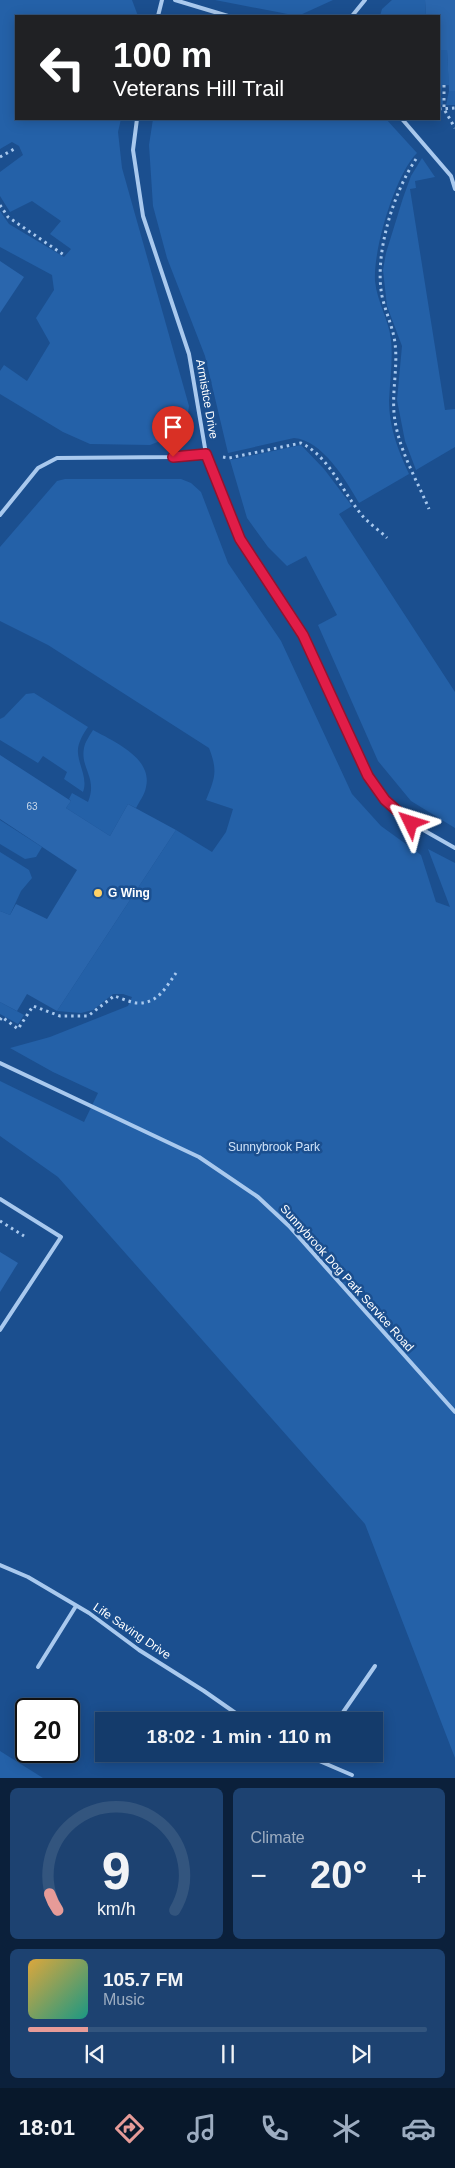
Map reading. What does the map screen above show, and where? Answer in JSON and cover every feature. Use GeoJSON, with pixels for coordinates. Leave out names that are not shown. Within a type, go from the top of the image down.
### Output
{"type":"FeatureCollection","features":[{"type":"Feature","properties":{"kind":"lane"},"geometry":{"type":"LineString","coordinates":[[158,15],[162,0]]}},
{"type":"Feature","properties":{"kind":"lane"},"geometry":{"type":"LineString","coordinates":[[175,0],[225,15]]}},
{"type":"Feature","properties":{"kind":"lane"},"geometry":{"type":"LineString","coordinates":[[353,15],[365,0]]}},
{"type":"Feature","properties":{"kind":"lane","name":"Armistice Drive"},"geometry":{"type":"LineString","coordinates":[[137,120],[133,150],[143,216],[189,354],[206,454],[240,539],[303,635],[368,776],[385,800],[411,823],[455,848]]}},
{"type":"Feature","properties":{"kind":"lane"},"geometry":{"type":"LineString","coordinates":[[403,120],[451,176],[455,189]]}},
{"type":"Feature","properties":{"kind":"lane"},"geometry":{"type":"LineString","coordinates":[[0,516],[38,468],[57,458],[173,457],[206,454]]}},
{"type":"Feature","properties":{"kind":"lane","name":"Sunnybrook Dog Park Service Road"},"geometry":{"type":"LineString","coordinates":[[0,1063],[200,1157],[258,1197],[289,1226],[455,1412]]}},
{"type":"Feature","properties":{"kind":"lane"},"geometry":{"type":"LineString","coordinates":[[0,1200],[61,1237],[0,1330]]}},
{"type":"Feature","properties":{"kind":"lane","name":"Life Saving Drive"},"geometry":{"type":"LineString","coordinates":[[0,1565],[28,1577],[76,1606],[234,1712]]}},
{"type":"Feature","properties":{"kind":"lane"},"geometry":{"type":"LineString","coordinates":[[38,1667],[76,1606]]}},
{"type":"Feature","properties":{"kind":"lane"},"geometry":{"type":"LineString","coordinates":[[343,1712],[375,1666]]}},
{"type":"Feature","properties":{"kind":"lane"},"geometry":{"type":"LineString","coordinates":[[319,1762],[352,1775]]}},
{"type":"Feature","properties":{"kind":"path"},"geometry":{"type":"LineString","coordinates":[[444,85],[444,109],[455,128]]}},
{"type":"Feature","properties":{"kind":"path"},"geometry":{"type":"LineString","coordinates":[[440,109],[455,108]]}},
{"type":"Feature","properties":{"kind":"path"},"geometry":{"type":"LineString","coordinates":[[427,147],[408,171],[395,202],[383,248],[380,273],[382,296],[394,337],[396,365],[394,412],[400,443],[429,509]]}},
{"type":"Feature","properties":{"kind":"path"},"geometry":{"type":"LineString","coordinates":[[0,157],[16,148]]}},
{"type":"Feature","properties":{"kind":"path"},"geometry":{"type":"LineString","coordinates":[[0,204],[8,217],[64,255]]}},
{"type":"Feature","properties":{"kind":"path"},"geometry":{"type":"LineString","coordinates":[[206,454],[229,458],[301,443],[311,448],[337,477],[361,514],[387,538]]}},
{"type":"Feature","properties":{"kind":"path"},"geometry":{"type":"LineString","coordinates":[[0,1020],[2,1016],[18,1029],[33,1006],[60,1016],[88,1016],[114,996],[137,1003],[150,1001],[161,996],[176,973]]}},
{"type":"Feature","properties":{"kind":"path"},"geometry":{"type":"LineString","coordinates":[[0,1221],[24,1236]]}},
{"type":"Feature","properties":{"kind":"green space"},"geometry":{"type":"Polygon","coordinates":[[[0,0],[132,0],[138,15],[15,15],[15,120],[121,120],[118,132],[122,168],[189,406],[186,426],[175,435],[150,445],[90,444],[63,432],[0,394],[0,371],[4,365],[27,381],[50,343],[36,318],[54,290],[52,275],[0,247],[0,211],[9,224],[64,257],[71,249],[50,234],[61,221],[32,201],[10,212],[0,196],[0,172],[23,155],[19,146],[12,142],[0,149],[0,0]]]}},
{"type":"Feature","properties":{"kind":"green space"},"geometry":{"type":"Polygon","coordinates":[[[215,0],[333,0],[300,15],[215,0]]]}},
{"type":"Feature","properties":{"kind":"green space"},"geometry":{"type":"Polygon","coordinates":[[[392,0],[425,0],[426,15],[380,15],[382,9],[392,0]]]}},
{"type":"Feature","properties":{"kind":"green space"},"geometry":{"type":"Polygon","coordinates":[[[440,50],[447,50],[449,85],[442,86],[441,97],[443,104],[440,106],[440,50]]]}},
{"type":"Feature","properties":{"kind":"green space"},"geometry":{"type":"Polygon","coordinates":[[[449,91],[455,91],[455,105],[446,105],[449,91]]]}},
{"type":"Feature","properties":{"kind":"green space"},"geometry":{"type":"Polygon","coordinates":[[[153,120],[387,120],[417,153],[401,178],[387,214],[375,268],[376,289],[391,340],[392,363],[389,411],[392,429],[409,474],[359,503],[332,463],[323,453],[304,440],[294,438],[228,453],[205,356],[167,258],[153,206],[149,145],[153,120]]]}},
{"type":"Feature","properties":{"kind":"green space"},"geometry":{"type":"Polygon","coordinates":[[[422,158],[435,177],[415,181],[416,188],[410,189],[445,410],[455,409],[455,447],[416,470],[405,441],[397,400],[402,346],[387,306],[383,270],[386,253],[403,198],[411,176],[422,158]]]}},
{"type":"Feature","properties":{"kind":"green space"},"geometry":{"type":"Polygon","coordinates":[[[301,445],[324,469],[352,506],[339,514],[455,692],[455,828],[411,801],[378,761],[318,625],[337,615],[306,556],[287,566],[268,547],[247,518],[230,460],[301,445]]]}},
{"type":"Feature","properties":{"kind":"green space","name":"Sunnybrook Park"},"geometry":{"type":"Polygon","coordinates":[[[65,479],[181,479],[191,483],[201,492],[228,563],[281,641],[352,794],[381,826],[421,855],[436,902],[450,907],[428,849],[455,863],[455,1758],[365,1524],[58,1177],[0,1136],[0,1081],[84,1122],[98,1093],[53,1072],[10,1048],[50,1037],[128,1006],[132,997],[123,994],[113,994],[93,1010],[81,1013],[57,1011],[176,830],[212,852],[226,832],[233,809],[206,800],[212,786],[214,774],[214,763],[209,748],[48,645],[0,621],[0,547],[57,481],[65,479]]]}},
{"type":"Feature","properties":{"kind":"green space"},"geometry":{"type":"Polygon","coordinates":[[[34,693],[88,727],[78,746],[83,772],[83,792],[64,779],[67,772],[43,756],[38,763],[0,740],[0,719],[26,694],[34,693]]]}},
{"type":"Feature","properties":{"kind":"green space"},"geometry":{"type":"Polygon","coordinates":[[[93,730],[130,752],[138,759],[147,777],[145,790],[136,808],[128,804],[110,836],[66,808],[71,801],[69,799],[72,793],[88,802],[91,794],[90,780],[83,755],[85,743],[93,730]]]}},
{"type":"Feature","properties":{"kind":"green space"},"geometry":{"type":"Polygon","coordinates":[[[0,820],[42,847],[36,857],[25,859],[0,844],[0,820]]]}},
{"type":"Feature","properties":{"kind":"green space"},"geometry":{"type":"Polygon","coordinates":[[[0,852],[29,870],[32,878],[21,891],[10,915],[0,911],[0,852]]]}},
{"type":"Feature","properties":{"kind":"green space"},"geometry":{"type":"Polygon","coordinates":[[[0,1002],[24,1015],[18,1024],[0,1014],[0,1002]]]}},
{"type":"Feature","properties":{"kind":"green space"},"geometry":{"type":"Polygon","coordinates":[[[0,1751],[15,1760],[15,1763],[19,1763],[43,1778],[0,1778],[0,1751]]]}},
{"type":"Feature","properties":{"kind":"building"},"geometry":{"type":"Polygon","coordinates":[[[425,0],[455,0],[455,91],[449,91],[447,50],[440,50],[440,15],[426,15],[425,0]]]}},
{"type":"Feature","properties":{"kind":"building"},"geometry":{"type":"Polygon","coordinates":[[[0,261],[24,277],[0,313],[0,261]]]}},
{"type":"Feature","properties":{"kind":"building","name":"G Wing"},"geometry":{"type":"Polygon","coordinates":[[[0,755],[71,801],[66,808],[110,836],[128,804],[176,830],[57,1011],[27,994],[17,1011],[0,1002],[0,911],[10,915],[16,904],[47,919],[77,870],[0,819],[0,755]]]}},
{"type":"Feature","properties":{"kind":"building"},"geometry":{"type":"Polygon","coordinates":[[[0,1252],[18,1263],[0,1292],[0,1252]]]}},
{"type":"Feature","properties":{"kind":"place","name":"G Wing"},"geometry":{"type":"Point","coordinates":[98,893]}},
{"type":"Feature","properties":{"kind":"route"},"geometry":{"type":"LineString","coordinates":[[173,457],[206,454],[240,539],[303,635],[368,776],[385,800],[411,823]]}}]}
